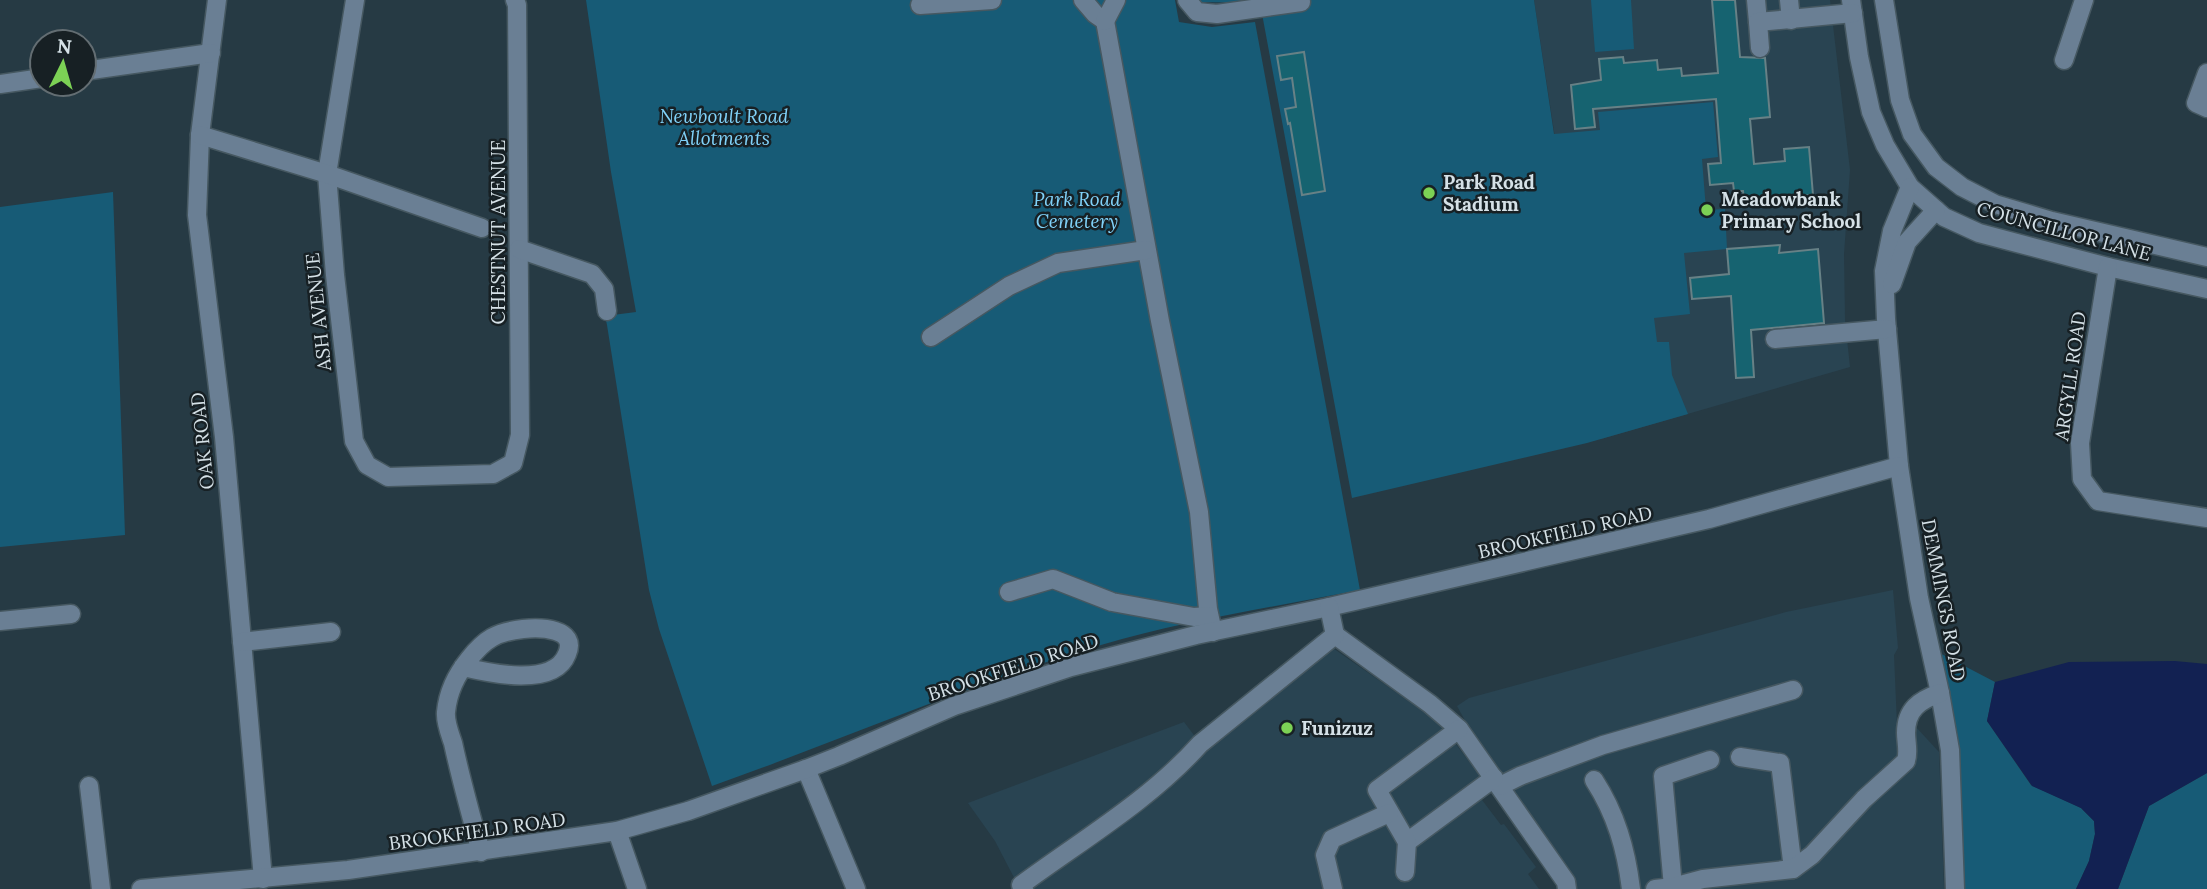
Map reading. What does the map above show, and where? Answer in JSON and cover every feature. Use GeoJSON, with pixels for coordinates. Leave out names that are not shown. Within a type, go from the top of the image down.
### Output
{"type":"FeatureCollection","features":[{"type":"Feature","properties":{"kind":"street","name":"OAK ROAD"},"geometry":{"type":"LineString","coordinates":[[217,0],[200,135],[197,215],[224,437],[263,878]]}},
{"type":"Feature","properties":{"kind":"street","name":"ASH AVENUE"},"geometry":{"type":"LineString","coordinates":[[355,0],[327,174],[335,275],[354,442],[367,465],[388,478],[493,474],[513,463]]}},
{"type":"Feature","properties":{"kind":"street","name":"CHESTNUT AVENUE"},"geometry":{"type":"LineString","coordinates":[[513,463],[520,435],[515,0]]}},
{"type":"Feature","properties":{"kind":"street"},"geometry":{"type":"LineString","coordinates":[[920,5],[992,0]]}},
{"type":"Feature","properties":{"kind":"street"},"geometry":{"type":"LineString","coordinates":[[1083,0],[1105,21]]}},
{"type":"Feature","properties":{"kind":"street"},"geometry":{"type":"LineString","coordinates":[[1009,592],[1053,579],[1112,602],[1194,617],[1211,624],[1199,512],[1146,250],[1105,21],[1116,0]]}},
{"type":"Feature","properties":{"kind":"street"},"geometry":{"type":"LineString","coordinates":[[1187,0],[1197,12],[1217,14],[1301,2]]}},
{"type":"Feature","properties":{"kind":"street"},"geometry":{"type":"LineString","coordinates":[[1756,0],[1760,48]]}},
{"type":"Feature","properties":{"kind":"street"},"geometry":{"type":"LineString","coordinates":[[1789,0],[1791,20]]}},
{"type":"Feature","properties":{"kind":"street","name":"COUNCILLOR LANE"},"geometry":{"type":"LineString","coordinates":[[1884,0],[1900,100],[1912,134],[1936,167],[1962,187],[1994,204],[2052,221],[2207,257]]}},
{"type":"Feature","properties":{"kind":"street"},"geometry":{"type":"LineString","coordinates":[[2064,60],[2084,0]]}},
{"type":"Feature","properties":{"kind":"street"},"geometry":{"type":"LineString","coordinates":[[1758,22],[1791,20],[1852,7]]}},
{"type":"Feature","properties":{"kind":"street","name":"COUNCILLOR LANE"},"geometry":{"type":"LineString","coordinates":[[1852,7],[1858,57],[1871,111],[1885,145],[1910,187],[1936,210],[1979,233],[2108,267],[2207,289]]}},
{"type":"Feature","properties":{"kind":"street"},"geometry":{"type":"LineString","coordinates":[[98,69],[211,53]]}},
{"type":"Feature","properties":{"kind":"street"},"geometry":{"type":"LineString","coordinates":[[2207,74],[2196,103],[2207,108]]}},
{"type":"Feature","properties":{"kind":"street"},"geometry":{"type":"LineString","coordinates":[[0,84],[28,80]]}},
{"type":"Feature","properties":{"kind":"street"},"geometry":{"type":"LineString","coordinates":[[200,135],[327,174],[482,228]]}},
{"type":"Feature","properties":{"kind":"street","name":"DEMMINGS ROAD"},"geometry":{"type":"LineString","coordinates":[[1910,187],[1892,231],[1884,271],[1886,324],[1899,466],[1919,598],[1950,750],[1955,889]]}},
{"type":"Feature","properties":{"kind":"street","name":"DEMMINGS ROAD"},"geometry":{"type":"LineString","coordinates":[[1886,324],[1892,285],[1907,243],[1936,210]]}},
{"type":"Feature","properties":{"kind":"street"},"geometry":{"type":"LineString","coordinates":[[519,250],[592,274],[604,289],[607,311]]}},
{"type":"Feature","properties":{"kind":"street"},"geometry":{"type":"LineString","coordinates":[[931,337],[1009,286],[1058,263],[1146,250]]}},
{"type":"Feature","properties":{"kind":"street","name":"ARGYLL ROAD"},"geometry":{"type":"LineString","coordinates":[[2108,267],[2080,443],[2082,479],[2098,501],[2207,518]]}},
{"type":"Feature","properties":{"kind":"street"},"geometry":{"type":"LineString","coordinates":[[1775,339],[1886,324]]}},
{"type":"Feature","properties":{"kind":"street","name":"BROOKFIELD ROAD"},"geometry":{"type":"LineString","coordinates":[[141,889],[361,869],[617,831],[688,811],[806,769],[975,699],[1211,624],[1329,607],[1709,519],[1899,466]]}},
{"type":"Feature","properties":{"kind":"street"},"geometry":{"type":"LineString","coordinates":[[1329,607],[1335,635],[1430,704],[1459,729],[1566,882],[1567,889]]}},
{"type":"Feature","properties":{"kind":"street"},"geometry":{"type":"LineString","coordinates":[[0,621],[71,614]]}},
{"type":"Feature","properties":{"kind":"street"},"geometry":{"type":"LineString","coordinates":[[463,667],[506,675],[533,675],[550,670],[565,661],[570,648],[567,637],[558,631],[532,628],[511,630],[483,641],[463,667],[453,681],[446,714],[481,852]]}},
{"type":"Feature","properties":{"kind":"street"},"geometry":{"type":"LineString","coordinates":[[242,642],[331,632]]}},
{"type":"Feature","properties":{"kind":"street"},"geometry":{"type":"LineString","coordinates":[[1024,889],[1021,884],[1154,787],[1181,765],[1200,744],[1335,635]]}},
{"type":"Feature","properties":{"kind":"street"},"geometry":{"type":"LineString","coordinates":[[1407,842],[1497,782],[1603,745],[1793,690]]}},
{"type":"Feature","properties":{"kind":"street"},"geometry":{"type":"LineString","coordinates":[[1710,760],[1663,776],[1664,888],[1703,879],[1793,869],[1812,855],[1864,799],[1906,761],[1908,716],[1922,699],[1940,693]]}},
{"type":"Feature","properties":{"kind":"street"},"geometry":{"type":"LineString","coordinates":[[1405,872],[1407,842],[1377,790],[1459,729]]}},
{"type":"Feature","properties":{"kind":"street"},"geometry":{"type":"LineString","coordinates":[[1740,757],[1780,763],[1793,869]]}},
{"type":"Feature","properties":{"kind":"street"},"geometry":{"type":"LineString","coordinates":[[806,769],[856,889]]}},
{"type":"Feature","properties":{"kind":"street"},"geometry":{"type":"LineString","coordinates":[[1594,780],[1609,803],[1617,824],[1631,889]]}},
{"type":"Feature","properties":{"kind":"street"},"geometry":{"type":"LineString","coordinates":[[89,786],[101,889]]}},
{"type":"Feature","properties":{"kind":"street"},"geometry":{"type":"LineString","coordinates":[[1333,889],[1325,855],[1332,839],[1389,813]]}},
{"type":"Feature","properties":{"kind":"street"},"geometry":{"type":"LineString","coordinates":[[617,831],[637,889]]}},
{"type":"Feature","properties":{"kind":"shaded area","name":"Meadowbank Primary School"},"geometry":{"type":"Polygon","coordinates":[[[1534,0],[1830,0],[1850,170],[1844,254],[1845,320],[1850,367],[1601,439],[1534,0]]]}},
{"type":"Feature","properties":{"kind":"shaded area"},"geometry":{"type":"Polygon","coordinates":[[[1893,590],[1898,648],[1894,655],[1897,725],[1915,726],[1939,752],[1944,889],[1569,889],[1507,797],[1457,706],[1469,698],[1786,612],[1893,590]]]}},
{"type":"Feature","properties":{"kind":"shaded area"},"geometry":{"type":"Polygon","coordinates":[[[1330,646],[1440,723],[1483,780],[1479,796],[1536,867],[1528,874],[1539,889],[1020,889],[995,841],[968,803],[1184,722],[1206,751],[1293,682],[1330,646]]]}},
{"type":"Feature","properties":{"kind":"shaded area"},"geometry":{"type":"Polygon","coordinates":[[[2175,661],[2207,664],[2207,773],[2149,806],[2118,889],[2076,889],[2089,861],[2095,834],[2094,821],[2081,808],[2032,786],[1987,721],[1995,682],[2069,662],[2175,661]]]}},
{"type":"Feature","properties":{"kind":"green space"},"geometry":{"type":"Polygon","coordinates":[[[586,0],[1175,0],[1179,22],[1212,27],[1255,22],[1360,590],[1198,621],[1133,636],[1051,660],[712,786],[659,629],[649,590],[605,316],[636,312],[611,172],[586,0]]]}},
{"type":"Feature","properties":{"kind":"green space","name":"Park Road Stadium"},"geometry":{"type":"Polygon","coordinates":[[[1196,0],[1534,0],[1554,134],[1600,130],[1598,112],[1713,102],[1718,157],[1702,159],[1706,210],[1725,209],[1727,249],[1684,253],[1690,314],[1654,318],[1657,342],[1669,342],[1672,375],[1688,414],[1587,443],[1352,498],[1260,3],[1196,0]]]}},
{"type":"Feature","properties":{"kind":"green space"},"geometry":{"type":"Polygon","coordinates":[[[1591,0],[1631,0],[1634,49],[1595,52],[1591,0]]]}},
{"type":"Feature","properties":{"kind":"green space"},"geometry":{"type":"Polygon","coordinates":[[[113,192],[125,535],[0,547],[0,207],[113,192]]]}},
{"type":"Feature","properties":{"kind":"green space"},"geometry":{"type":"Polygon","coordinates":[[[1930,648],[1995,682],[1987,721],[2031,785],[2081,808],[2094,821],[2095,834],[2089,861],[2076,889],[1955,889],[1930,648]]]}},
{"type":"Feature","properties":{"kind":"green space"},"geometry":{"type":"Polygon","coordinates":[[[2207,773],[2207,889],[2118,889],[2149,806],[2207,773]]]}},
{"type":"Feature","properties":{"kind":"building"},"geometry":{"type":"Polygon","coordinates":[[[1712,0],[1735,0],[1740,57],[1765,58],[1770,117],[1750,119],[1754,164],[1785,161],[1784,149],[1809,147],[1813,195],[1744,200],[1743,191],[1734,191],[1733,183],[1710,185],[1708,164],[1721,163],[1716,99],[1593,109],[1595,127],[1575,129],[1571,85],[1601,80],[1599,59],[1623,57],[1624,63],[1657,60],[1658,70],[1681,68],[1682,76],[1718,73],[1712,0]]]}},
{"type":"Feature","properties":{"kind":"building"},"geometry":{"type":"Polygon","coordinates":[[[1304,52],[1325,191],[1302,195],[1290,123],[1288,124],[1285,109],[1296,107],[1292,78],[1281,80],[1277,56],[1304,52]]]}},
{"type":"Feature","properties":{"kind":"building"},"geometry":{"type":"Polygon","coordinates":[[[1780,245],[1779,253],[1818,249],[1824,323],[1751,330],[1754,377],[1736,378],[1731,296],[1692,299],[1690,278],[1729,274],[1727,249],[1780,245]]]}},
{"type":"Feature","properties":{"kind":"place","name":"Park Road Stadium"},"geometry":{"type":"Point","coordinates":[1429,193]}},
{"type":"Feature","properties":{"kind":"place","name":"Meadowbank Primary School"},"geometry":{"type":"Point","coordinates":[1707,210]}},
{"type":"Feature","properties":{"kind":"place","name":"Funizuz"},"geometry":{"type":"Point","coordinates":[1287,728]}},
{"type":"Feature","properties":{"kind":"park label","name":"Newboult Road Allotments"},"geometry":{"type":"Point","coordinates":[724,127]}},
{"type":"Feature","properties":{"kind":"park label","name":"Park Road Cemetery"},"geometry":{"type":"Point","coordinates":[1077,210]}}]}
